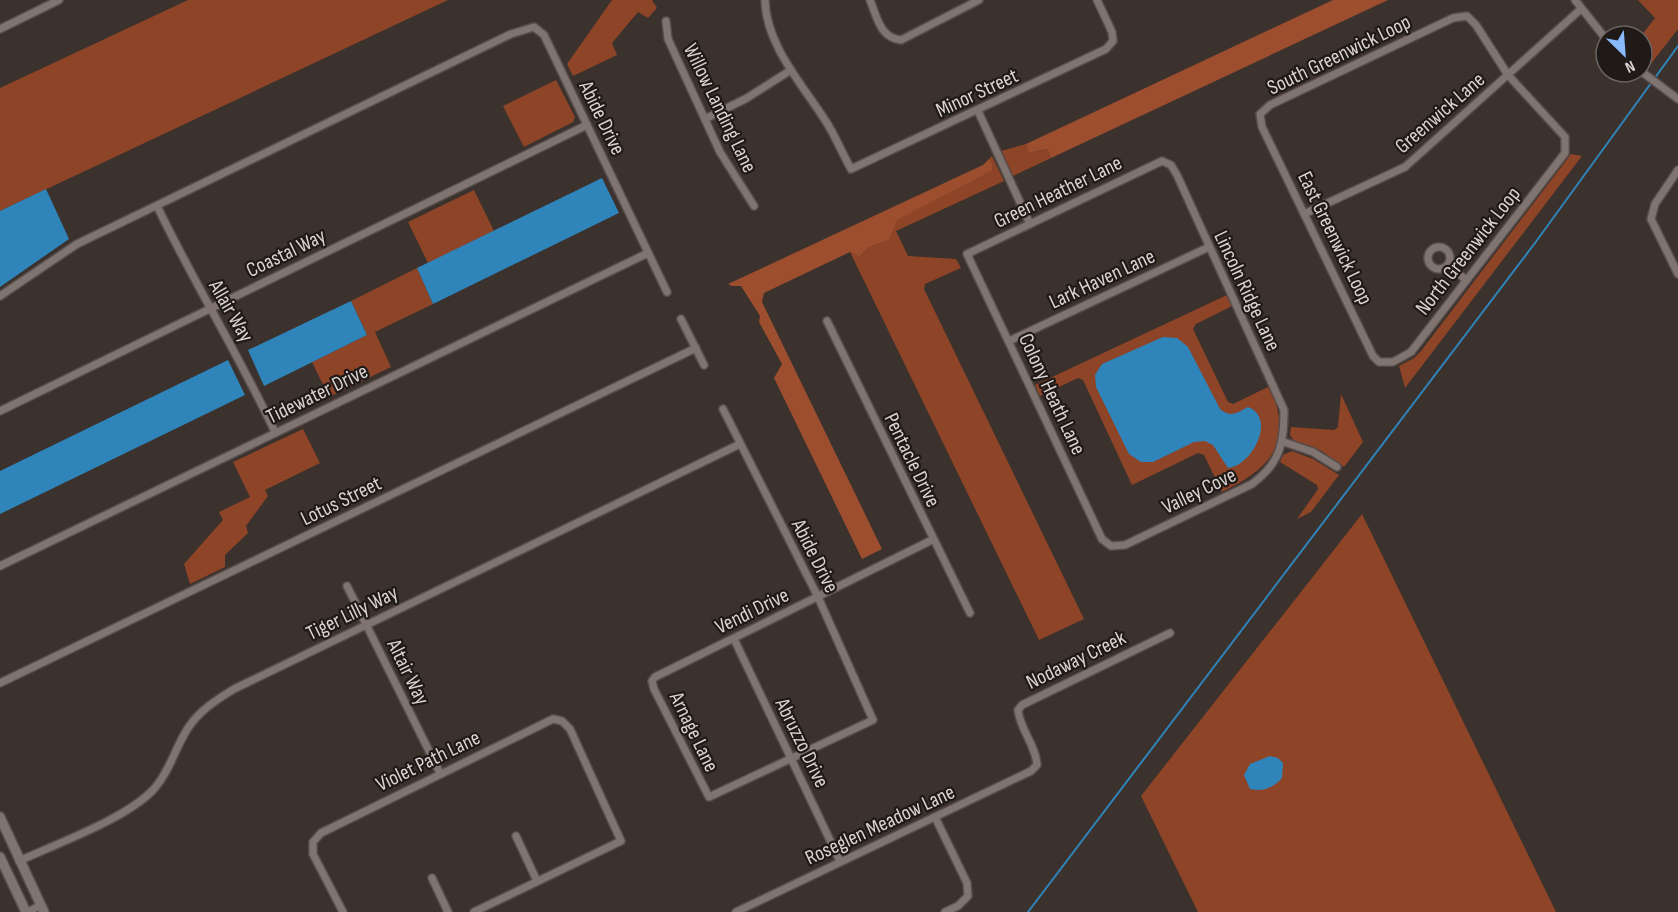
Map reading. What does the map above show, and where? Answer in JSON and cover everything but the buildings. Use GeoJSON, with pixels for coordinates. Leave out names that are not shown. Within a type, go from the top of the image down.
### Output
{"type":"FeatureCollection","features":[{"type":"Feature","properties":{"kind":"main road"},"geometry":{"type":"LineString","coordinates":[[0,817],[42,909]]}},
{"type":"Feature","properties":{"kind":"main road"},"geometry":{"type":"LineString","coordinates":[[0,857],[27,912]]}},
{"type":"Feature","properties":{"kind":"street"},"geometry":{"type":"LineString","coordinates":[[0,29],[59,0]]}},
{"type":"Feature","properties":{"kind":"street"},"geometry":{"type":"LineString","coordinates":[[705,119],[747,98],[791,70],[778,47],[765,0]]}},
{"type":"Feature","properties":{"kind":"street"},"geometry":{"type":"LineString","coordinates":[[870,0],[884,34],[891,39],[901,40],[979,0]]}},
{"type":"Feature","properties":{"kind":"street","name":"Minor Street"},"geometry":{"type":"LineString","coordinates":[[791,70],[826,121],[851,169],[1106,49],[1113,41],[1112,32],[1097,0]]}},
{"type":"Feature","properties":{"kind":"street"},"geometry":{"type":"LineString","coordinates":[[1575,0],[1594,25]]}},
{"type":"Feature","properties":{"kind":"street","name":"Greenwick Lane"},"geometry":{"type":"LineString","coordinates":[[1304,214],[1405,167],[1581,9]]}},
{"type":"Feature","properties":{"kind":"street","name":"South Greenwick Loop"},"geometry":{"type":"LineString","coordinates":[[1260,114],[1270,105],[1453,18],[1467,16],[1476,25],[1508,75]]}},
{"type":"Feature","properties":{"kind":"street","name":"Willow Landing Lane"},"geometry":{"type":"LineString","coordinates":[[666,21],[668,39],[705,119],[731,171],[754,206]]}},
{"type":"Feature","properties":{"kind":"street","name":"Abide Drive"},"geometry":{"type":"LineString","coordinates":[[157,206],[511,34],[534,27],[544,35],[667,292]]}},
{"type":"Feature","properties":{"kind":"street","name":"North Greenwick Loop"},"geometry":{"type":"LineString","coordinates":[[1393,362],[1411,352],[1465,279],[1565,153],[1564,137],[1508,75]]}},
{"type":"Feature","properties":{"kind":"street"},"geometry":{"type":"LineString","coordinates":[[1654,81],[1678,99]]}},
{"type":"Feature","properties":{"kind":"street"},"geometry":{"type":"LineString","coordinates":[[978,111],[1030,224]]}},
{"type":"Feature","properties":{"kind":"street","name":"East Greenwick Loop"},"geometry":{"type":"LineString","coordinates":[[1260,114],[1262,127],[1373,356],[1379,362],[1393,362]]}},
{"type":"Feature","properties":{"kind":"street","name":"Coastal Way"},"geometry":{"type":"LineString","coordinates":[[0,411],[587,125]]}},
{"type":"Feature","properties":{"kind":"street","name":"Green Heather Lane"},"geometry":{"type":"LineString","coordinates":[[967,254],[1162,161]]}},
{"type":"Feature","properties":{"kind":"street","name":"Lincoln Ridge Lane"},"geometry":{"type":"LineString","coordinates":[[1162,161],[1171,165],[1284,410],[1284,442]]}},
{"type":"Feature","properties":{"kind":"street"},"geometry":{"type":"LineString","coordinates":[[1678,170],[1655,204],[1652,219],[1678,274]]}},
{"type":"Feature","properties":{"kind":"street"},"geometry":{"type":"LineString","coordinates":[[0,296],[77,244],[157,206]]}},
{"type":"Feature","properties":{"kind":"street","name":"Allair Way"},"geometry":{"type":"LineString","coordinates":[[157,206],[184,262],[244,368],[275,432]]}},
{"type":"Feature","properties":{"kind":"street","name":"Lark Haven Lane"},"geometry":{"type":"LineString","coordinates":[[1009,341],[1209,247]]}},
{"type":"Feature","properties":{"kind":"street","name":"Tidewater Drive"},"geometry":{"type":"LineString","coordinates":[[0,566],[648,253]]}},
{"type":"Feature","properties":{"kind":"street","name":"Colony Heath Lane"},"geometry":{"type":"LineString","coordinates":[[967,254],[1102,539],[1111,546]]}},
{"type":"Feature","properties":{"kind":"street"},"geometry":{"type":"LineString","coordinates":[[1448,265],[1465,279]]}},
{"type":"Feature","properties":{"kind":"street"},"geometry":{"type":"LineString","coordinates":[[681,319],[704,364]]}},
{"type":"Feature","properties":{"kind":"street","name":"Pentacle Drive"},"geometry":{"type":"LineString","coordinates":[[827,321],[932,540],[970,613]]}},
{"type":"Feature","properties":{"kind":"street","name":"Lotus Street"},"geometry":{"type":"LineString","coordinates":[[0,683],[696,348]]}},
{"type":"Feature","properties":{"kind":"street","name":"Abide Drive"},"geometry":{"type":"LineString","coordinates":[[723,409],[818,597],[873,720],[792,760]]}},
{"type":"Feature","properties":{"kind":"street"},"geometry":{"type":"LineString","coordinates":[[1284,442],[1313,452],[1337,467]]}},
{"type":"Feature","properties":{"kind":"street","name":"Valley Cove"},"geometry":{"type":"LineString","coordinates":[[1111,546],[1125,544],[1252,484],[1265,474],[1284,442]]}},
{"type":"Feature","properties":{"kind":"street","name":"Tiger Lilly Way"},"geometry":{"type":"LineString","coordinates":[[19,861],[118,814],[143,799],[160,781],[188,729],[220,697],[740,444]]}},
{"type":"Feature","properties":{"kind":"street","name":"Vendi Drive"},"geometry":{"type":"LineString","coordinates":[[652,681],[932,540]]}},
{"type":"Feature","properties":{"kind":"street","name":"Altair Way"},"geometry":{"type":"LineString","coordinates":[[347,586],[440,773]]}},
{"type":"Feature","properties":{"kind":"street","name":"Nodaway Creek"},"geometry":{"type":"LineString","coordinates":[[1037,765],[1036,757],[1019,718],[1018,710],[1022,705],[1170,633]]}},
{"type":"Feature","properties":{"kind":"street","name":"Abruzzo Drive"},"geometry":{"type":"LineString","coordinates":[[734,639],[840,861]]}},
{"type":"Feature","properties":{"kind":"street","name":"Arnage Lane"},"geometry":{"type":"LineString","coordinates":[[652,681],[709,798],[792,760]]}},
{"type":"Feature","properties":{"kind":"street","name":"Violet Path Lane"},"geometry":{"type":"LineString","coordinates":[[343,912],[313,854],[313,842],[321,833],[553,719],[562,721],[570,729],[621,841],[537,881]]}},
{"type":"Feature","properties":{"kind":"street","name":"Roseglen Meadow Lane"},"geometry":{"type":"LineString","coordinates":[[736,912],[1031,771],[1037,765]]}},
{"type":"Feature","properties":{"kind":"street"},"geometry":{"type":"LineString","coordinates":[[935,817],[967,883],[968,896],[958,906],[945,912]]}},
{"type":"Feature","properties":{"kind":"street"},"geometry":{"type":"LineString","coordinates":[[474,912],[537,881],[516,836]]}},
{"type":"Feature","properties":{"kind":"street"},"geometry":{"type":"LineString","coordinates":[[432,878],[448,912]]}},
{"type":"Feature","properties":{"kind":"street"},"geometry":{"type":"LineString","coordinates":[[27,912],[42,909]]}},
{"type":"Feature","properties":{"kind":"shaded area"},"geometry":{"type":"Polygon","coordinates":[[[188,0],[448,0],[0,211],[0,88],[188,0]]]}},
{"type":"Feature","properties":{"kind":"shaded area"},"geometry":{"type":"Polygon","coordinates":[[[612,0],[652,0],[657,8],[648,18],[638,12],[612,43],[617,55],[573,76],[567,64],[612,0]]]}},
{"type":"Feature","properties":{"kind":"shaded area"},"geometry":{"type":"Polygon","coordinates":[[[1333,0],[1388,0],[1051,158],[1047,149],[1029,153],[1026,144],[1333,0]]]}},
{"type":"Feature","properties":{"kind":"shaded area"},"geometry":{"type":"Polygon","coordinates":[[[1638,0],[1678,0],[1678,29],[1654,60],[1654,24],[1650,24],[1655,18],[1638,0]]]}},
{"type":"Feature","properties":{"kind":"shaded area"},"geometry":{"type":"Polygon","coordinates":[[[556,80],[575,117],[573,122],[524,147],[503,106],[556,80]]]}},
{"type":"Feature","properties":{"kind":"shaded area"},"geometry":{"type":"Polygon","coordinates":[[[1026,144],[1030,153],[1047,149],[1051,158],[1013,176],[1001,151],[1026,144]]]}},
{"type":"Feature","properties":{"kind":"shaded area"},"geometry":{"type":"Polygon","coordinates":[[[1571,154],[1582,156],[1405,388],[1399,366],[1414,358],[1421,351],[1571,154]]]}},
{"type":"Feature","properties":{"kind":"shaded area"},"geometry":{"type":"Polygon","coordinates":[[[992,156],[1004,181],[896,231],[908,256],[956,259],[961,268],[925,284],[924,289],[1084,619],[1039,640],[850,252],[859,257],[869,247],[889,240],[896,220],[992,171],[993,165],[989,159],[992,156]]]}},
{"type":"Feature","properties":{"kind":"shaded area"},"geometry":{"type":"Polygon","coordinates":[[[989,159],[993,165],[992,171],[897,220],[889,240],[869,247],[859,257],[850,252],[764,293],[762,302],[882,549],[862,559],[774,378],[782,364],[759,322],[760,316],[741,286],[728,284],[983,165],[989,159]]]}},
{"type":"Feature","properties":{"kind":"shaded area"},"geometry":{"type":"Polygon","coordinates":[[[474,190],[494,231],[428,263],[408,222],[474,190]]]}},
{"type":"Feature","properties":{"kind":"shaded area"},"geometry":{"type":"Polygon","coordinates":[[[417,268],[433,304],[375,332],[391,367],[329,397],[312,362],[367,335],[351,301],[417,268]]]}},
{"type":"Feature","properties":{"kind":"shaded area"},"geometry":{"type":"Polygon","coordinates":[[[1227,295],[1232,306],[1196,324],[1193,329],[1228,402],[1233,404],[1270,386],[1277,406],[1279,423],[1274,451],[1266,463],[1240,483],[1222,492],[1204,455],[1198,453],[1132,485],[1083,380],[1078,378],[1040,396],[1035,385],[1227,295]]]}},
{"type":"Feature","properties":{"kind":"shaded area"},"geometry":{"type":"Polygon","coordinates":[[[1341,394],[1363,442],[1344,467],[1320,450],[1294,441],[1290,435],[1291,427],[1334,430],[1338,427],[1341,394]]]}},
{"type":"Feature","properties":{"kind":"shaded area"},"geometry":{"type":"Polygon","coordinates":[[[303,429],[320,463],[265,490],[268,496],[246,526],[248,533],[225,555],[225,567],[190,584],[184,564],[223,520],[219,512],[250,497],[233,462],[303,429]]]}},
{"type":"Feature","properties":{"kind":"shaded area"},"geometry":{"type":"Polygon","coordinates":[[[1292,451],[1313,459],[1339,475],[1311,512],[1297,519],[1318,489],[1317,485],[1280,462],[1283,455],[1292,451]]]}},
{"type":"Feature","properties":{"kind":"shaded area"},"geometry":{"type":"Polygon","coordinates":[[[1362,514],[1556,912],[1198,912],[1141,796],[1362,514]]]}},
{"type":"Feature","properties":{"kind":"water"},"geometry":{"type":"Polygon","coordinates":[[[602,178],[619,213],[433,304],[417,268],[602,178]]]}},
{"type":"Feature","properties":{"kind":"water"},"geometry":{"type":"Polygon","coordinates":[[[46,189],[69,239],[0,287],[0,211],[46,189]]]}},
{"type":"Feature","properties":{"kind":"water"},"geometry":{"type":"Polygon","coordinates":[[[351,301],[367,335],[264,386],[248,350],[351,301]]]}},
{"type":"Feature","properties":{"kind":"water"},"geometry":{"type":"Polygon","coordinates":[[[1163,337],[1177,338],[1188,347],[1220,409],[1231,414],[1248,407],[1256,413],[1261,431],[1258,441],[1253,451],[1237,465],[1228,468],[1213,445],[1205,441],[1194,442],[1153,462],[1141,462],[1129,454],[1096,387],[1095,375],[1102,364],[1163,337]]]}},
{"type":"Feature","properties":{"kind":"water"},"geometry":{"type":"Polygon","coordinates":[[[228,360],[245,395],[0,514],[0,471],[228,360]]]}},
{"type":"Feature","properties":{"kind":"water"},"geometry":{"type":"Polygon","coordinates":[[[1270,756],[1278,758],[1283,763],[1282,778],[1267,788],[1250,789],[1244,775],[1250,764],[1270,756]]]}},
{"type":"Feature","properties":{"kind":"waterway"},"geometry":{"type":"LineString","coordinates":[[1028,912],[1535,243],[1678,46]]}}]}
